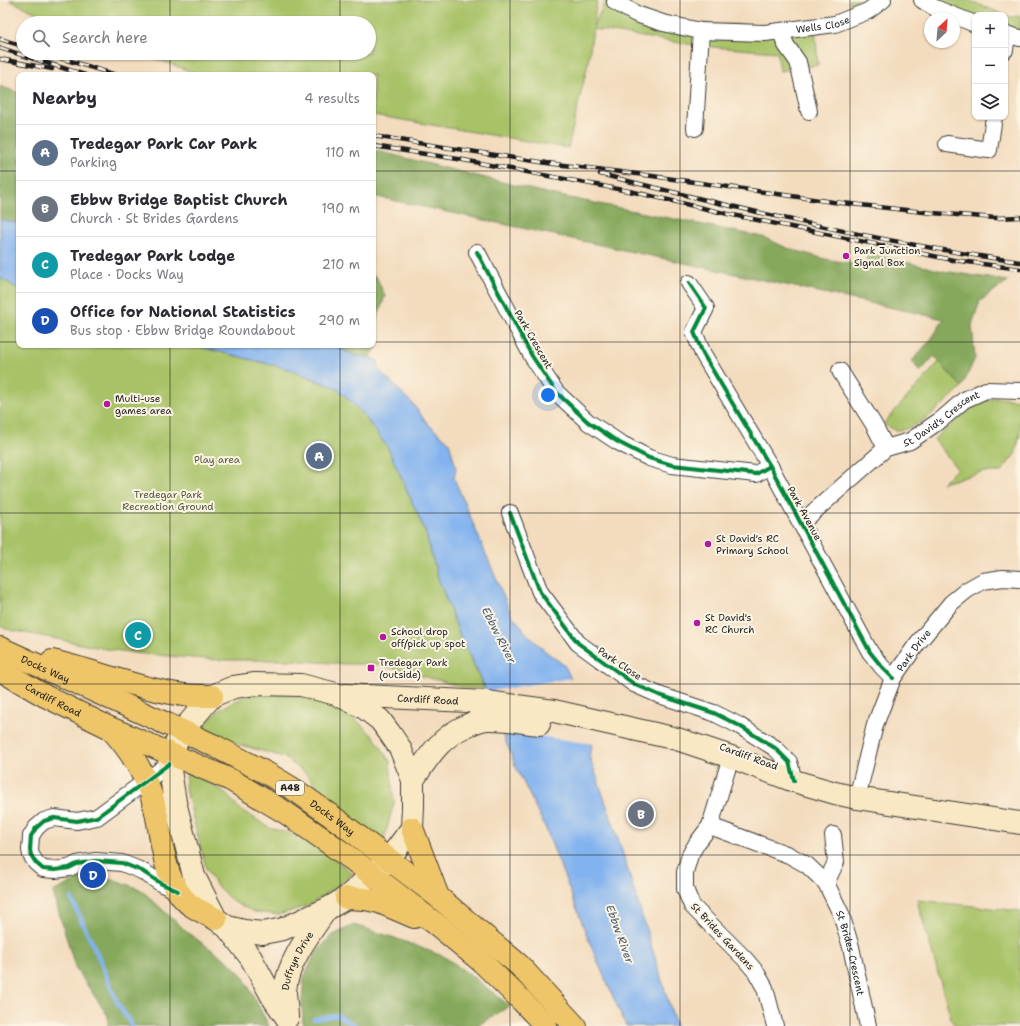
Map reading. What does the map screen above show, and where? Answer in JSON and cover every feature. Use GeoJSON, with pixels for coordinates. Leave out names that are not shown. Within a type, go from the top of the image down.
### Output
{"type":"FeatureCollection","features":[{"type":"Feature","properties":{"kind":"main road","name":"Cardiff Road"},"geometry":{"type":"LineString","coordinates":[[1,656],[45,696],[108,727]]}},
{"type":"Feature","properties":{"kind":"main road"},"geometry":{"type":"LineString","coordinates":[[1,656],[70,665],[150,689],[185,696],[212,696],[234,687],[255,684],[301,685],[336,694],[363,707],[380,720],[400,748],[413,780],[412,828],[389,859],[346,898],[327,909],[283,929],[263,933],[244,931],[221,923]]}},
{"type":"Feature","properties":{"kind":"main road","name":"Docks Way"},"geometry":{"type":"LineString","coordinates":[[1,656],[182,731],[249,764],[298,792],[438,896],[519,965],[575,1026]]}},
{"type":"Feature","properties":{"kind":"main road","name":"Cardiff Road"},"geometry":{"type":"LineString","coordinates":[[336,694],[490,711],[547,726],[637,730],[677,739],[731,757],[794,781],[835,793],[857,798],[1020,823]]}},
{"type":"Feature","properties":{"kind":"main road"},"geometry":{"type":"LineString","coordinates":[[170,759],[182,731],[212,696]]}},
{"type":"Feature","properties":{"kind":"main road","name":"Cardiff Road"},"geometry":{"type":"LineString","coordinates":[[413,780],[433,750],[453,731],[485,719],[490,711]]}},
{"type":"Feature","properties":{"kind":"main road","name":"A48"},"geometry":{"type":"LineString","coordinates":[[108,727],[170,759],[231,780],[286,813],[373,875],[441,928],[482,962],[522,1000],[546,1026]]}},
{"type":"Feature","properties":{"kind":"main road","name":"A48"},"geometry":{"type":"LineString","coordinates":[[108,727],[125,745],[145,781],[155,807],[167,868],[178,891],[190,904],[221,923]]}},
{"type":"Feature","properties":{"kind":"main road","name":"Duffryn Drive"},"geometry":{"type":"LineString","coordinates":[[170,759],[175,802],[194,876],[221,923],[251,958],[273,998],[289,1022]]}},
{"type":"Feature","properties":{"kind":"main road","name":"Cardiff Road"},"geometry":{"type":"LineString","coordinates":[[951,812],[1020,807]]}},
{"type":"Feature","properties":{"kind":"main road","name":"A48"},"geometry":{"type":"LineString","coordinates":[[412,828],[438,896]]}},
{"type":"Feature","properties":{"kind":"main road","name":"A48"},"geometry":{"type":"LineString","coordinates":[[346,898],[365,899],[379,902],[441,928]]}},
{"type":"Feature","properties":{"kind":"main road","name":"Duffryn Drive"},"geometry":{"type":"LineString","coordinates":[[289,1022],[286,990],[290,970],[305,940],[327,909]]}},
{"type":"Feature","properties":{"kind":"street","name":"Wells Close"},"geometry":{"type":"LineString","coordinates":[[615,2],[636,14],[663,23],[701,31],[766,33],[835,24],[868,11],[883,0]]}},
{"type":"Feature","properties":{"kind":"street"},"geometry":{"type":"LineString","coordinates":[[922,0],[935,8],[972,23]]}},
{"type":"Feature","properties":{"kind":"street"},"geometry":{"type":"LineString","coordinates":[[695,128],[701,31]]}},
{"type":"Feature","properties":{"kind":"street","name":"Wells Close"},"geometry":{"type":"LineString","coordinates":[[781,32],[786,45],[798,62],[809,112]]}},
{"type":"Feature","properties":{"kind":"street"},"geometry":{"type":"LineString","coordinates":[[946,144],[989,150],[994,120]]}},
{"type":"Feature","properties":{"kind":"street","name":"Park Crescent"},"geometry":{"type":"LineString","coordinates":[[477,252],[532,356],[556,392],[588,422],[618,442],[649,458],[672,465],[756,474],[770,466]]}},
{"type":"Feature","properties":{"kind":"street","name":"Park Avenue"},"geometry":{"type":"LineString","coordinates":[[689,283],[706,308],[694,332],[703,354],[770,466],[870,652],[893,678]]}},
{"type":"Feature","properties":{"kind":"street"},"geometry":{"type":"LineString","coordinates":[[840,371],[874,425],[886,448]]}},
{"type":"Feature","properties":{"kind":"street","name":"St David's Crescent"},"geometry":{"type":"LineString","coordinates":[[801,523],[886,448],[910,441],[942,419],[964,400],[986,390],[1020,392]]}},
{"type":"Feature","properties":{"kind":"street","name":"Park Close"},"geometry":{"type":"LineString","coordinates":[[510,513],[540,592],[578,644],[634,684],[659,695],[714,713],[738,725],[775,748],[789,762],[794,781]]}},
{"type":"Feature","properties":{"kind":"street","name":"Park Drive"},"geometry":{"type":"LineString","coordinates":[[857,798],[875,725],[893,678],[917,644],[951,604],[966,590],[983,581],[1002,578],[1020,579]]}},
{"type":"Feature","properties":{"kind":"street","name":"St Brides Gardens"},"geometry":{"type":"LineString","coordinates":[[731,757],[710,826],[690,855],[685,872],[685,889],[692,906],[746,959],[756,972],[765,988],[775,1026]]}},
{"type":"Feature","properties":{"kind":"street"},"geometry":{"type":"LineString","coordinates":[[170,759],[145,781],[97,817],[78,821],[54,818],[44,821],[36,828],[31,836],[30,850],[36,863],[43,869],[55,870],[69,868],[77,864],[96,861],[122,864],[142,871],[162,884],[178,891]]}},
{"type":"Feature","properties":{"kind":"street","name":"St Brides Crescent"},"geometry":{"type":"LineString","coordinates":[[710,826],[789,855],[807,865],[826,883],[841,914],[868,1026]]}},
{"type":"Feature","properties":{"kind":"street"},"geometry":{"type":"LineString","coordinates":[[826,883],[836,862],[833,835]]}},
{"type":"Feature","properties":{"kind":"green space"},"geometry":{"type":"Polygon","coordinates":[[[9,0],[597,0],[593,27],[606,0],[624,0],[663,23],[815,27],[818,65],[780,71],[777,52],[700,46],[593,29],[588,63],[568,148],[376,116],[376,72],[193,72],[159,60],[376,60],[376,16],[43,16],[9,0]]]}},
{"type":"Feature","properties":{"kind":"green space"},"geometry":{"type":"Polygon","coordinates":[[[849,0],[883,0],[853,17],[849,0]]]}},
{"type":"Feature","properties":{"kind":"green space"},"geometry":{"type":"Polygon","coordinates":[[[922,0],[968,0],[998,12],[972,12],[972,23],[960,17],[960,12],[948,12],[922,0]]]}},
{"type":"Feature","properties":{"kind":"green space"},"geometry":{"type":"Polygon","coordinates":[[[1008,16],[1020,16],[1020,38],[1008,35],[1008,16]]]}},
{"type":"Feature","properties":{"kind":"green space"},"geometry":{"type":"Polygon","coordinates":[[[0,86],[16,92],[16,223],[0,219],[0,86]]]}},
{"type":"Feature","properties":{"kind":"green space"},"geometry":{"type":"Polygon","coordinates":[[[376,151],[550,194],[763,237],[787,248],[825,259],[865,266],[868,253],[943,271],[1008,281],[980,301],[972,325],[975,358],[962,387],[934,356],[920,372],[912,361],[932,338],[944,319],[376,197],[376,151]]]}},
{"type":"Feature","properties":{"kind":"green space"},"geometry":{"type":"Polygon","coordinates":[[[376,277],[385,296],[376,321],[376,277]]]}},
{"type":"Feature","properties":{"kind":"green space","name":"Tredegar Park Recreation Ground"},"geometry":{"type":"Polygon","coordinates":[[[0,278],[16,287],[16,348],[204,348],[289,369],[338,389],[362,413],[388,448],[425,531],[438,578],[461,638],[484,688],[466,688],[379,664],[346,664],[290,660],[219,660],[144,654],[106,649],[6,629],[0,626],[0,278]]]}},
{"type":"Feature","properties":{"kind":"green space"},"geometry":{"type":"Polygon","coordinates":[[[376,340],[377,347],[370,357],[355,356],[339,348],[376,348],[376,340]]]}},
{"type":"Feature","properties":{"kind":"green space"},"geometry":{"type":"Polygon","coordinates":[[[940,361],[946,370],[962,387],[936,411],[913,426],[902,430],[892,429],[884,423],[940,361]]]}},
{"type":"Feature","properties":{"kind":"green space"},"geometry":{"type":"Polygon","coordinates":[[[997,398],[1020,400],[1020,435],[1015,454],[1001,472],[984,472],[942,483],[957,469],[934,439],[979,402],[997,398]]]}},
{"type":"Feature","properties":{"kind":"green space"},"geometry":{"type":"Polygon","coordinates":[[[284,694],[324,702],[354,718],[374,737],[390,761],[394,803],[383,843],[338,810],[304,772],[284,757],[226,741],[202,728],[220,709],[248,695],[284,694]]]}},
{"type":"Feature","properties":{"kind":"green space"},"geometry":{"type":"Polygon","coordinates":[[[187,772],[222,790],[241,810],[270,828],[310,839],[353,874],[310,905],[279,915],[254,912],[232,901],[217,886],[206,868],[185,787],[187,772]]]}},
{"type":"Feature","properties":{"kind":"green space"},"geometry":{"type":"Polygon","coordinates":[[[86,875],[113,879],[140,889],[188,933],[229,962],[243,976],[269,1026],[108,1026],[108,1016],[75,967],[53,892],[86,875]]]}},
{"type":"Feature","properties":{"kind":"green space"},"geometry":{"type":"Polygon","coordinates":[[[917,900],[1020,911],[1020,1026],[957,1026],[952,1022],[917,900]]]}},
{"type":"Feature","properties":{"kind":"green space"},"geometry":{"type":"Polygon","coordinates":[[[354,925],[395,938],[445,957],[510,1006],[476,1026],[303,1026],[302,1001],[304,977],[315,954],[331,936],[354,925]]]}},
{"type":"Feature","properties":{"kind":"water"},"geometry":{"type":"Polygon","coordinates":[[[0,219],[16,223],[16,287],[0,278],[0,219]]]}},
{"type":"Feature","properties":{"kind":"water","name":"Ebbw River"},"geometry":{"type":"Polygon","coordinates":[[[204,348],[339,348],[355,356],[370,357],[378,361],[378,369],[412,403],[428,424],[449,442],[456,468],[454,478],[511,614],[528,635],[544,650],[565,666],[570,677],[592,747],[589,755],[617,835],[676,1026],[626,1026],[593,951],[546,829],[515,765],[482,681],[461,638],[438,578],[425,531],[388,448],[362,413],[338,389],[289,369],[204,348]]]}},
{"type":"Feature","properties":{"kind":"pier"},"geometry":{"type":"Polygon","coordinates":[[[572,678],[593,744],[498,730],[484,692],[572,678]]]}},
{"type":"Feature","properties":{"kind":"waterway"},"geometry":{"type":"LineString","coordinates":[[71,898],[98,956],[117,1002],[132,1026]]}},
{"type":"Feature","properties":{"kind":"waterway"},"geometry":{"type":"LineString","coordinates":[[314,1019],[337,1015],[356,1026]]}},
{"type":"Feature","properties":{"kind":"railway"},"geometry":{"type":"LineString","coordinates":[[0,39],[16,44]]}},
{"type":"Feature","properties":{"kind":"railway"},"geometry":{"type":"LineString","coordinates":[[0,48],[16,53]]}},
{"type":"Feature","properties":{"kind":"railway"},"geometry":{"type":"LineString","coordinates":[[0,59],[52,69]]}},
{"type":"Feature","properties":{"kind":"railway"},"geometry":{"type":"LineString","coordinates":[[38,60],[76,72]]}},
{"type":"Feature","properties":{"kind":"railway"},"geometry":{"type":"LineString","coordinates":[[67,60],[106,72]]}},
{"type":"Feature","properties":{"kind":"railway"},"geometry":{"type":"LineString","coordinates":[[376,136],[547,163],[645,175],[833,202],[933,213],[996,218],[1020,217]]}},
{"type":"Feature","properties":{"kind":"railway"},"geometry":{"type":"LineString","coordinates":[[376,146],[458,159],[634,192],[728,214],[953,260],[1020,269]]}},
{"type":"Feature","properties":{"kind":"railway"},"geometry":{"type":"LineString","coordinates":[[600,174],[704,200],[861,235],[1020,262]]}},
{"type":"Feature","properties":{"kind":"cycle path"},"geometry":{"type":"LineString","coordinates":[[477,252],[532,356],[556,392],[588,422],[618,442],[649,458],[672,465],[756,474],[770,466]]}},
{"type":"Feature","properties":{"kind":"cycle path"},"geometry":{"type":"LineString","coordinates":[[689,283],[706,308],[694,332],[703,354],[770,466],[870,652],[893,678]]}},
{"type":"Feature","properties":{"kind":"cycle path"},"geometry":{"type":"LineString","coordinates":[[510,513],[540,592],[578,643],[634,684],[659,695],[714,713],[738,725],[775,748],[789,762],[794,781]]}},
{"type":"Feature","properties":{"kind":"cycle path"},"geometry":{"type":"LineString","coordinates":[[169,764],[97,817],[77,821],[54,818],[44,821],[36,828],[31,836],[30,850],[36,863],[43,869],[55,870],[69,868],[77,864],[96,861],[122,863],[142,871],[162,884],[178,891]]}},
{"type":"Feature","properties":{"kind":"place","name":"Park Junction Signal Box"},"geometry":{"type":"Point","coordinates":[846,256]}},
{"type":"Feature","properties":{"kind":"place","name":"Multi-use games area"},"geometry":{"type":"Point","coordinates":[107,404]}},
{"type":"Feature","properties":{"kind":"place","name":"Tredegar Park Car Park"},"geometry":{"type":"Point","coordinates":[319,456]}},
{"type":"Feature","properties":{"kind":"place","name":"St David's RC Primary School"},"geometry":{"type":"Point","coordinates":[708,544]}},
{"type":"Feature","properties":{"kind":"place","name":"St David's RC Church"},"geometry":{"type":"Point","coordinates":[697,623]}},
{"type":"Feature","properties":{"kind":"place","name":"Tredegar Park Lodge"},"geometry":{"type":"Point","coordinates":[138,635]}},
{"type":"Feature","properties":{"kind":"place","name":"School drop off/pick up spot"},"geometry":{"type":"Point","coordinates":[383,637]}},
{"type":"Feature","properties":{"kind":"place","name":"Tredegar Park (outside)"},"geometry":{"type":"Point","coordinates":[371,668]}},
{"type":"Feature","properties":{"kind":"place","name":"Ebbw Bridge Baptist Church"},"geometry":{"type":"Point","coordinates":[641,814]}},
{"type":"Feature","properties":{"kind":"place","name":"Office for National Statistics"},"geometry":{"type":"Point","coordinates":[93,875]}},
{"type":"Feature","properties":{"kind":"park label","name":"Play area"},"geometry":{"type":"Point","coordinates":[217,459]}}]}
